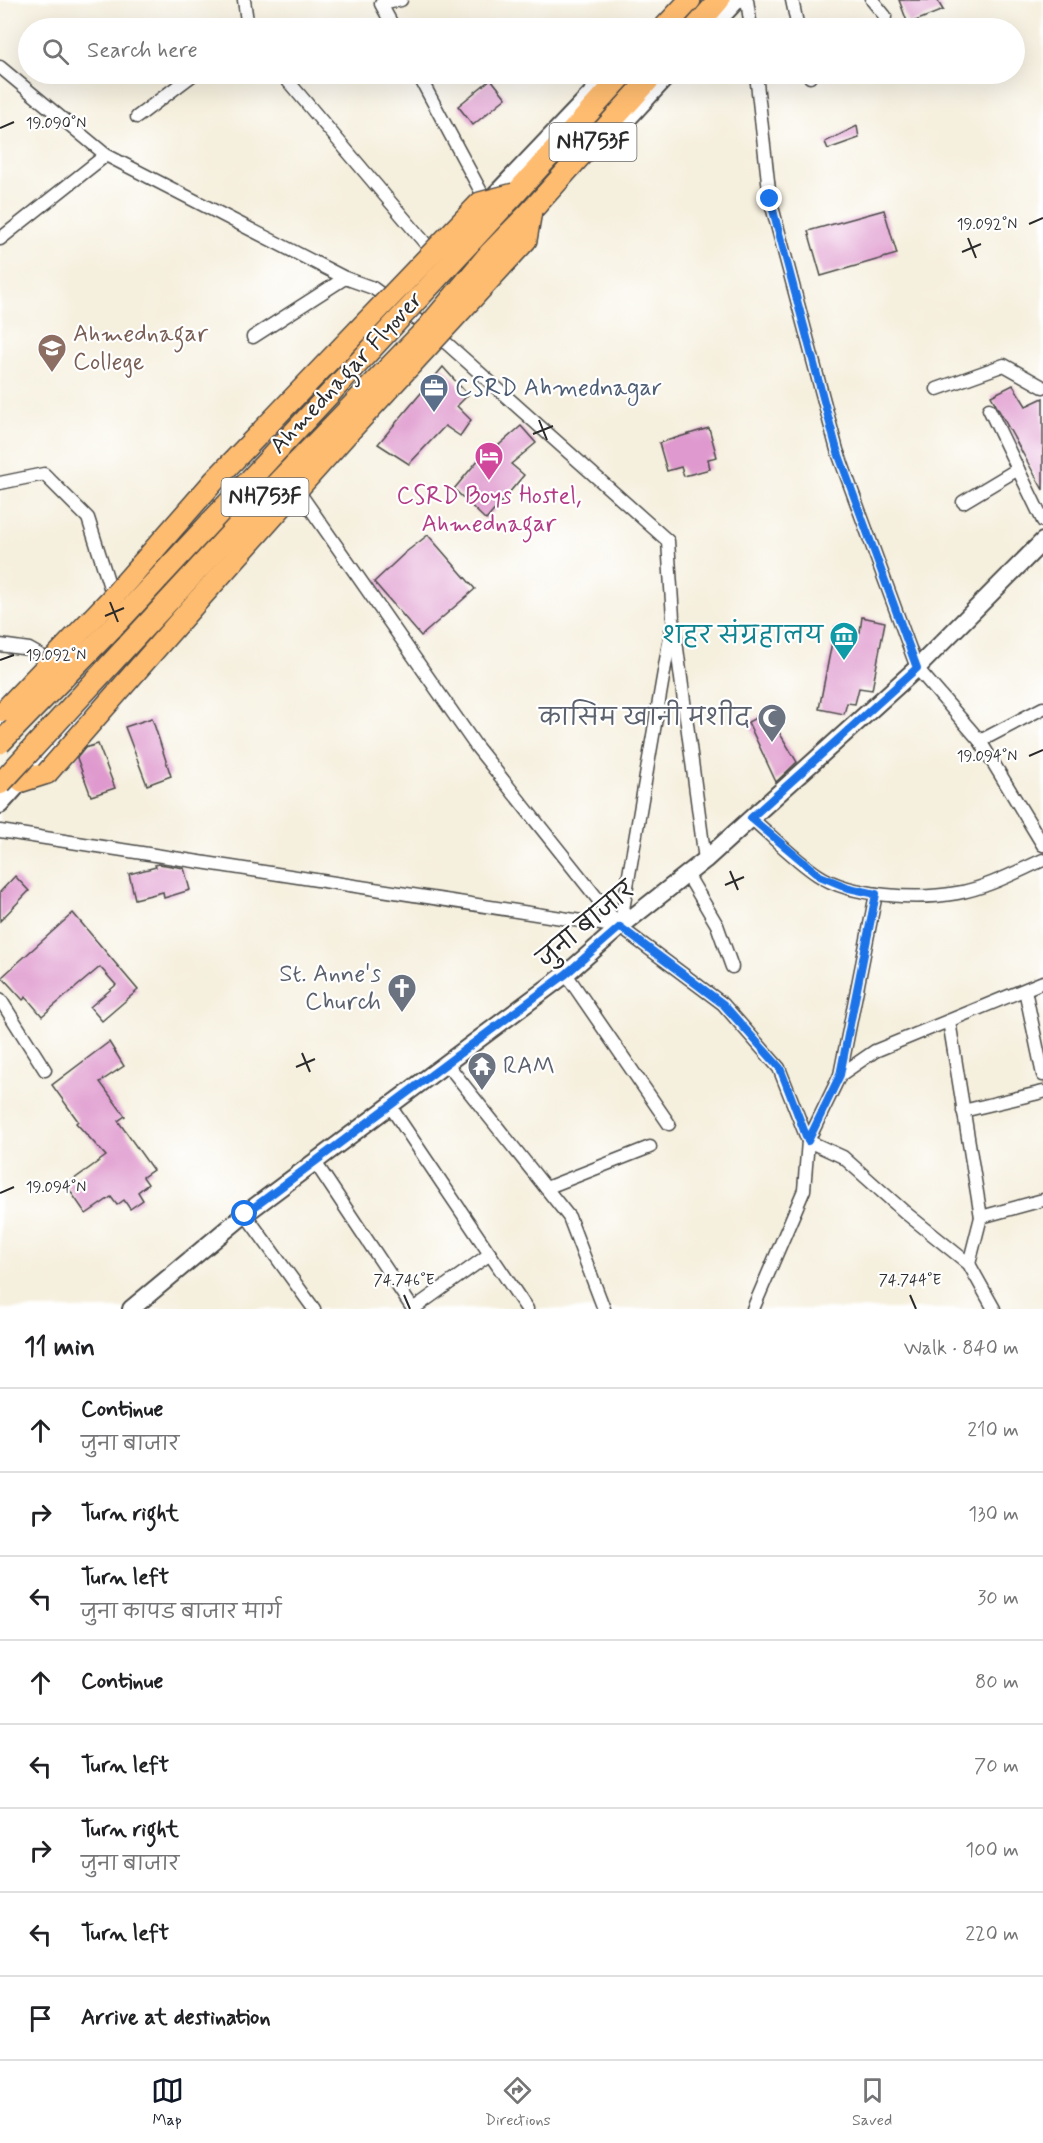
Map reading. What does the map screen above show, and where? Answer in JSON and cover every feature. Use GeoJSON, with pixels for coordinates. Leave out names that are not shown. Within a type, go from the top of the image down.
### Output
{"type":"FeatureCollection","features":[{"type":"Feature","properties":{"kind":"highway"},"geometry":{"type":"LineString","coordinates":[[673,18],[690,0]]}},
{"type":"Feature","properties":{"kind":"highway"},"geometry":{"type":"LineString","coordinates":[[704,18],[719,0]]}},
{"type":"Feature","properties":{"kind":"highway","name":"Ahmednagar Flyover"},"geometry":{"type":"LineString","coordinates":[[0,743],[133,605],[615,84]]}},
{"type":"Feature","properties":{"kind":"highway","name":"Ahmednagar Flyover"},"geometry":{"type":"LineString","coordinates":[[0,784],[279,481],[429,326],[490,253],[531,211],[645,84]]}},
{"type":"Feature","properties":{"kind":"highway"},"geometry":{"type":"LineString","coordinates":[[1,718],[111,599],[215,480],[480,203],[515,194]]}},
{"type":"Feature","properties":{"kind":"highway"},"geometry":{"type":"LineString","coordinates":[[21,781],[47,773],[346,435],[526,240],[531,211]]}},
{"type":"Feature","properties":{"kind":"street"},"geometry":{"type":"LineString","coordinates":[[244,0],[247,18]]}},
{"type":"Feature","properties":{"kind":"street"},"geometry":{"type":"LineString","coordinates":[[389,18],[381,4],[401,0]]}},
{"type":"Feature","properties":{"kind":"street"},"geometry":{"type":"LineString","coordinates":[[662,18],[679,0]]}},
{"type":"Feature","properties":{"kind":"street"},"geometry":{"type":"LineString","coordinates":[[724,18],[746,0],[750,18]]}},
{"type":"Feature","properties":{"kind":"street"},"geometry":{"type":"LineString","coordinates":[[792,0],[796,18]]}},
{"type":"Feature","properties":{"kind":"street"},"geometry":{"type":"LineString","coordinates":[[872,0],[885,18]]}},
{"type":"Feature","properties":{"kind":"street"},"geometry":{"type":"LineString","coordinates":[[0,68],[18,83]]}},
{"type":"Feature","properties":{"kind":"street"},"geometry":{"type":"LineString","coordinates":[[20,84],[106,154],[345,278],[373,288],[434,332],[668,541],[674,618],[705,860]]}},
{"type":"Feature","properties":{"kind":"street"},"geometry":{"type":"LineString","coordinates":[[137,117],[181,84]]}},
{"type":"Feature","properties":{"kind":"street"},"geometry":{"type":"LineString","coordinates":[[290,84],[436,257]]}},
{"type":"Feature","properties":{"kind":"street"},"geometry":{"type":"LineString","coordinates":[[423,84],[488,203]]}},
{"type":"Feature","properties":{"kind":"street"},"geometry":{"type":"LineString","coordinates":[[1,718],[57,664],[601,84]]}},
{"type":"Feature","properties":{"kind":"street"},"geometry":{"type":"LineString","coordinates":[[0,805],[185,600],[660,84]]}},
{"type":"Feature","properties":{"kind":"street"},"geometry":{"type":"LineString","coordinates":[[757,84],[770,199],[834,439],[917,668],[980,741],[1043,845]]}},
{"type":"Feature","properties":{"kind":"street"},"geometry":{"type":"LineString","coordinates":[[0,239],[106,154]]}},
{"type":"Feature","properties":{"kind":"street"},"geometry":{"type":"LineString","coordinates":[[253,337],[345,278]]}},
{"type":"Feature","properties":{"kind":"street"},"geometry":{"type":"LineString","coordinates":[[937,389],[1004,364],[1043,387]]}},
{"type":"Feature","properties":{"kind":"street"},"geometry":{"type":"LineString","coordinates":[[989,409],[1043,521]]}},
{"type":"Feature","properties":{"kind":"street"},"geometry":{"type":"LineString","coordinates":[[963,502],[1018,469]]}},
{"type":"Feature","properties":{"kind":"street"},"geometry":{"type":"LineString","coordinates":[[0,483],[45,474],[88,518],[115,602]]}},
{"type":"Feature","properties":{"kind":"street"},"geometry":{"type":"LineString","coordinates":[[293,484],[476,746],[620,927],[723,1004],[780,1068],[808,1141],[843,1157],[907,1214],[969,1264],[994,1309]]}},
{"type":"Feature","properties":{"kind":"street","name":"जुना बाजार"},"geometry":{"type":"LineString","coordinates":[[140,1306],[245,1214],[566,974],[620,927],[705,860],[917,668],[1043,541]]}},
{"type":"Feature","properties":{"kind":"street"},"geometry":{"type":"LineString","coordinates":[[620,927],[674,618]]}},
{"type":"Feature","properties":{"kind":"street"},"geometry":{"type":"LineString","coordinates":[[0,645],[29,649],[57,664]]}},
{"type":"Feature","properties":{"kind":"street"},"geometry":{"type":"LineString","coordinates":[[980,741],[1043,708]]}},
{"type":"Feature","properties":{"kind":"street"},"geometry":{"type":"LineString","coordinates":[[751,818],[820,876],[849,888],[876,894],[914,896],[957,893],[990,884],[1043,860]]}},
{"type":"Feature","properties":{"kind":"street"},"geometry":{"type":"LineString","coordinates":[[0,831],[620,927]]}},
{"type":"Feature","properties":{"kind":"street"},"geometry":{"type":"LineString","coordinates":[[687,874],[717,925],[732,967]]}},
{"type":"Feature","properties":{"kind":"street"},"geometry":{"type":"LineString","coordinates":[[753,1309],[804,1190],[808,1141],[840,1075],[876,894]]}},
{"type":"Feature","properties":{"kind":"street"},"geometry":{"type":"LineString","coordinates":[[566,974],[669,1124]]}},
{"type":"Feature","properties":{"kind":"street"},"geometry":{"type":"LineString","coordinates":[[840,1075],[875,1051],[1043,982]]}},
{"type":"Feature","properties":{"kind":"street"},"geometry":{"type":"LineString","coordinates":[[1025,990],[1043,1075]]}},
{"type":"Feature","properties":{"kind":"street"},"geometry":{"type":"LineString","coordinates":[[0,999],[45,1070]]}},
{"type":"Feature","properties":{"kind":"street"},"geometry":{"type":"LineString","coordinates":[[949,1021],[981,1217],[969,1264]]}},
{"type":"Feature","properties":{"kind":"street"},"geometry":{"type":"LineString","coordinates":[[447,1064],[569,1217],[604,1309]]}},
{"type":"Feature","properties":{"kind":"street"},"geometry":{"type":"LineString","coordinates":[[963,1111],[1043,1092]]}},
{"type":"Feature","properties":{"kind":"street"},"geometry":{"type":"LineString","coordinates":[[390,1106],[490,1254],[522,1307]]}},
{"type":"Feature","properties":{"kind":"street"},"geometry":{"type":"LineString","coordinates":[[546,1188],[650,1147]]}},
{"type":"Feature","properties":{"kind":"street"},"geometry":{"type":"LineString","coordinates":[[315,1162],[413,1309],[490,1254]]}},
{"type":"Feature","properties":{"kind":"street"},"geometry":{"type":"LineString","coordinates":[[981,1217],[1043,1200]]}},
{"type":"Feature","properties":{"kind":"street"},"geometry":{"type":"LineString","coordinates":[[245,1214],[314,1309]]}},
{"type":"Feature","properties":{"kind":"building"},"geometry":{"type":"Polygon","coordinates":[[[899,0],[937,0],[943,10],[923,18],[906,18],[899,0]]]}},
{"type":"Feature","properties":{"kind":"building"},"geometry":{"type":"Polygon","coordinates":[[[485,84],[495,84],[506,98],[473,125],[458,106],[485,84]]]}},
{"type":"Feature","properties":{"kind":"building"},"geometry":{"type":"Polygon","coordinates":[[[857,126],[859,138],[828,149],[825,142],[857,126]]]}},
{"type":"Feature","properties":{"kind":"building"},"geometry":{"type":"Polygon","coordinates":[[[884,210],[897,254],[821,276],[808,231],[884,210]]]}},
{"type":"Feature","properties":{"kind":"building","name":"CSRD Ahmednagar"},"geometry":{"type":"Polygon","coordinates":[[[443,367],[468,395],[457,406],[471,420],[460,436],[445,426],[409,464],[378,444],[443,367]]]}},
{"type":"Feature","properties":{"kind":"building"},"geometry":{"type":"Polygon","coordinates":[[[1013,385],[1026,406],[1043,398],[1043,490],[991,396],[1013,385]]]}},
{"type":"Feature","properties":{"kind":"building","name":"CSRD Boys Hostel, Ahmednagar"},"geometry":{"type":"Polygon","coordinates":[[[521,426],[536,443],[511,464],[524,475],[486,520],[454,489],[489,447],[493,450],[521,426]]]}},
{"type":"Feature","properties":{"kind":"building"},"geometry":{"type":"Polygon","coordinates":[[[709,428],[717,457],[708,459],[710,469],[684,476],[681,467],[667,471],[659,443],[709,428]]]}},
{"type":"Feature","properties":{"kind":"building"},"geometry":{"type":"Polygon","coordinates":[[[428,535],[475,589],[421,636],[374,582],[428,535]]]}},
{"type":"Feature","properties":{"kind":"building"},"geometry":{"type":"Polygon","coordinates":[[[862,617],[885,622],[872,690],[859,688],[855,704],[847,703],[844,714],[819,709],[835,627],[860,632],[862,617]]]}},
{"type":"Feature","properties":{"kind":"building","name":"कासिम खानी मशीद"},"geometry":{"type":"Polygon","coordinates":[[[767,712],[797,762],[776,782],[748,722],[767,712]]]}},
{"type":"Feature","properties":{"kind":"building"},"geometry":{"type":"Polygon","coordinates":[[[152,718],[171,776],[147,785],[125,727],[152,718]]]}},
{"type":"Feature","properties":{"kind":"building"},"geometry":{"type":"Polygon","coordinates":[[[98,744],[115,788],[91,796],[77,758],[85,748],[98,744]]]}},
{"type":"Feature","properties":{"kind":"building"},"geometry":{"type":"Polygon","coordinates":[[[155,865],[184,868],[190,890],[164,898],[163,892],[135,899],[129,874],[156,867],[155,865]]]}},
{"type":"Feature","properties":{"kind":"building"},"geometry":{"type":"Polygon","coordinates":[[[15,876],[29,891],[0,921],[0,892],[15,876]]]}},
{"type":"Feature","properties":{"kind":"building"},"geometry":{"type":"Polygon","coordinates":[[[73,913],[138,990],[102,1021],[90,1007],[116,985],[100,967],[42,1016],[26,997],[23,1000],[2,977],[73,913]]]}},
{"type":"Feature","properties":{"kind":"building"},"geometry":{"type":"Polygon","coordinates":[[[109,1042],[124,1066],[100,1082],[125,1116],[118,1121],[153,1170],[143,1177],[148,1184],[138,1192],[143,1200],[130,1209],[124,1200],[117,1205],[111,1197],[86,1214],[66,1185],[106,1156],[76,1123],[78,1121],[52,1085],[109,1042]]]}},
{"type":"Feature","properties":{"kind":"place","name":"Ahmednagar College"},"geometry":{"type":"Point","coordinates":[52,374]}},
{"type":"Feature","properties":{"kind":"place","name":"CSRD Ahmednagar"},"geometry":{"type":"Point","coordinates":[434,414]}},
{"type":"Feature","properties":{"kind":"place","name":"CSRD Boys Hostel, Ahmednagar"},"geometry":{"type":"Point","coordinates":[489,482]}},
{"type":"Feature","properties":{"kind":"place","name":"शहर संग्रहालय"},"geometry":{"type":"Point","coordinates":[844,662]}},
{"type":"Feature","properties":{"kind":"place","name":"कासिम खानी मशीद"},"geometry":{"type":"Point","coordinates":[772,744]}},
{"type":"Feature","properties":{"kind":"place","name":"St. Anne's Church"},"geometry":{"type":"Point","coordinates":[402,1014]}},
{"type":"Feature","properties":{"kind":"place","name":"RAM"},"geometry":{"type":"Point","coordinates":[482,1092]}},
{"type":"Feature","properties":{"kind":"route"},"geometry":{"type":"LineString","coordinates":[[245,1214],[566,974],[620,927],[723,1004],[780,1068],[808,1141],[840,1075],[876,894],[849,888],[820,876],[751,818],[917,668],[837,450],[770,199]]}}]}
